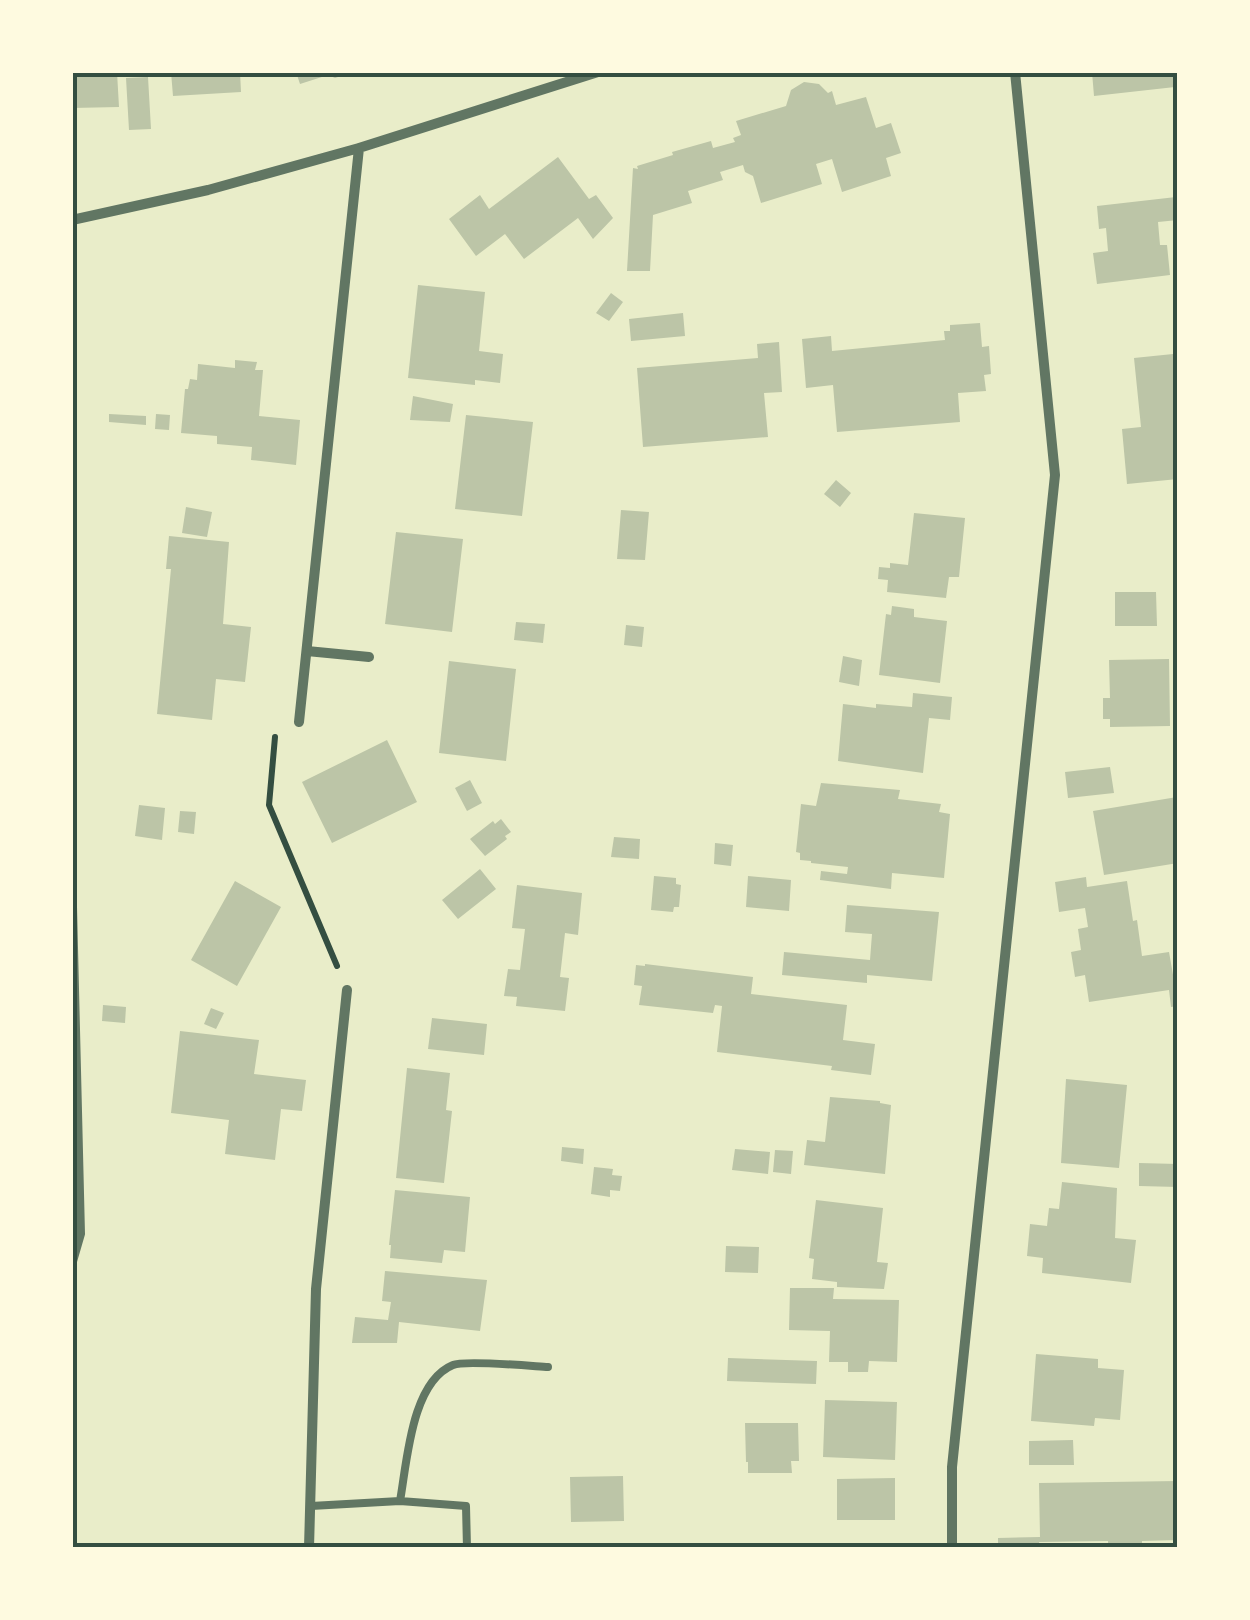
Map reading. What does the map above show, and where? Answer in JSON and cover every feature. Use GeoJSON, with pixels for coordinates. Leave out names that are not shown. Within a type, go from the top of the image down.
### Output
{"type":"FeatureCollection","features":[{"type":"Feature","properties":{"kind":"street"},"geometry":{"type":"LineString","coordinates":[[72,220],[208,190],[359,148],[598,72]]}},
{"type":"Feature","properties":{"kind":"street"},"geometry":{"type":"LineString","coordinates":[[952,1548],[952,1468],[1055,475],[1014,72]]}},
{"type":"Feature","properties":{"kind":"street"},"geometry":{"type":"LineString","coordinates":[[299,722],[359,148]]}},
{"type":"Feature","properties":{"kind":"street"},"geometry":{"type":"LineString","coordinates":[[307,651],[370,657]]}},
{"type":"Feature","properties":{"kind":"street"},"geometry":{"type":"LineString","coordinates":[[309,1548],[316,1289],[347,990]]}},
{"type":"Feature","properties":{"kind":"lane"},"geometry":{"type":"LineString","coordinates":[[72,866],[82,1234],[72,1265]]}},
{"type":"Feature","properties":{"kind":"lane"},"geometry":{"type":"LineString","coordinates":[[400,1501],[415,1416],[432,1379],[454,1364],[548,1366]]}},
{"type":"Feature","properties":{"kind":"lane"},"geometry":{"type":"LineString","coordinates":[[72,1418],[72,1521]]}},
{"type":"Feature","properties":{"kind":"lane"},"geometry":{"type":"LineString","coordinates":[[311,1506],[400,1501],[466,1506],[467,1548]]}},
{"type":"Feature","properties":{"kind":"path"},"geometry":{"type":"LineString","coordinates":[[299,722],[276,730],[268,806],[347,990]]}},
{"type":"Feature","properties":{"kind":"building"},"geometry":{"type":"Polygon","coordinates":[[[72,72],[117,72],[119,107],[72,108],[72,72]]]}},
{"type":"Feature","properties":{"kind":"building"},"geometry":{"type":"Polygon","coordinates":[[[171,72],[240,72],[241,92],[173,96],[171,72]]]}},
{"type":"Feature","properties":{"kind":"building"},"geometry":{"type":"Polygon","coordinates":[[[296,72],[349,72],[350,73],[300,84],[296,72]]]}},
{"type":"Feature","properties":{"kind":"building"},"geometry":{"type":"Polygon","coordinates":[[[1092,72],[1174,72],[1175,87],[1094,96],[1092,72]]]}},
{"type":"Feature","properties":{"kind":"building"},"geometry":{"type":"Polygon","coordinates":[[[148,77],[151,129],[129,130],[126,78],[148,77]]]}},
{"type":"Feature","properties":{"kind":"building"},"geometry":{"type":"Polygon","coordinates":[[[804,82],[819,84],[828,93],[832,91],[836,105],[866,97],[876,128],[891,123],[901,153],[886,158],[891,176],[842,192],[832,159],[816,164],[822,184],[761,203],[753,176],[745,172],[743,165],[720,172],[723,180],[688,191],[692,203],[653,215],[650,271],[627,271],[633,168],[711,141],[713,148],[735,142],[733,138],[741,135],[736,121],[786,106],[791,90],[804,82]]]}},
{"type":"Feature","properties":{"kind":"building"},"geometry":{"type":"Polygon","coordinates":[[[558,157],[589,199],[596,195],[613,218],[593,239],[578,218],[524,259],[505,234],[476,256],[449,219],[480,195],[489,209],[558,157]]]}},
{"type":"Feature","properties":{"kind":"building"},"geometry":{"type":"Polygon","coordinates":[[[1176,197],[1178,220],[1158,222],[1160,245],[1167,245],[1170,275],[1097,284],[1093,253],[1108,251],[1106,228],[1099,229],[1097,206],[1176,197]]]}},
{"type":"Feature","properties":{"kind":"building"},"geometry":{"type":"Polygon","coordinates":[[[418,285],[485,292],[479,351],[503,354],[500,383],[475,380],[475,385],[408,378],[418,285]]]}},
{"type":"Feature","properties":{"kind":"building"},"geometry":{"type":"Polygon","coordinates":[[[611,293],[623,302],[609,321],[596,313],[611,293]]]}},
{"type":"Feature","properties":{"kind":"building"},"geometry":{"type":"Polygon","coordinates":[[[683,313],[685,336],[631,341],[629,319],[683,313]]]}},
{"type":"Feature","properties":{"kind":"building"},"geometry":{"type":"Polygon","coordinates":[[[980,323],[982,347],[989,346],[991,374],[984,375],[986,391],[958,393],[960,422],[837,432],[833,385],[806,388],[802,339],[831,336],[832,351],[945,340],[944,331],[950,331],[950,325],[980,323]]]}},
{"type":"Feature","properties":{"kind":"building"},"geometry":{"type":"Polygon","coordinates":[[[779,342],[782,392],[764,393],[768,437],[643,447],[637,368],[758,358],[757,344],[779,342]]]}},
{"type":"Feature","properties":{"kind":"building"},"geometry":{"type":"Polygon","coordinates":[[[1173,354],[1178,395],[1178,479],[1127,484],[1122,429],[1141,427],[1134,358],[1173,354]]]}},
{"type":"Feature","properties":{"kind":"building"},"geometry":{"type":"Polygon","coordinates":[[[235,360],[257,362],[255,370],[263,370],[259,416],[300,420],[296,465],[251,460],[252,447],[217,444],[217,436],[181,433],[185,389],[190,379],[197,380],[198,364],[235,368],[235,360]]]}},
{"type":"Feature","properties":{"kind":"building"},"geometry":{"type":"Polygon","coordinates":[[[413,396],[453,404],[450,422],[410,420],[413,396]]]}},
{"type":"Feature","properties":{"kind":"building"},"geometry":{"type":"Polygon","coordinates":[[[109,414],[146,416],[146,425],[109,422],[109,414]]]}},
{"type":"Feature","properties":{"kind":"building"},"geometry":{"type":"Polygon","coordinates":[[[156,414],[170,415],[169,430],[155,429],[156,414]]]}},
{"type":"Feature","properties":{"kind":"building"},"geometry":{"type":"Polygon","coordinates":[[[466,415],[533,422],[522,516],[455,509],[466,415]]]}},
{"type":"Feature","properties":{"kind":"building"},"geometry":{"type":"Polygon","coordinates":[[[836,480],[851,493],[840,507],[824,494],[836,480]]]}},
{"type":"Feature","properties":{"kind":"building"},"geometry":{"type":"Polygon","coordinates":[[[186,507],[212,512],[207,537],[182,533],[186,507]]]}},
{"type":"Feature","properties":{"kind":"building"},"geometry":{"type":"Polygon","coordinates":[[[621,510],[649,512],[645,560],[617,559],[621,510]]]}},
{"type":"Feature","properties":{"kind":"building"},"geometry":{"type":"Polygon","coordinates":[[[914,513],[965,518],[959,577],[949,577],[946,598],[887,592],[888,580],[878,579],[879,567],[890,568],[890,563],[908,565],[914,513]]]}},
{"type":"Feature","properties":{"kind":"building"},"geometry":{"type":"Polygon","coordinates":[[[396,532],[463,539],[452,632],[385,624],[396,532]]]}},
{"type":"Feature","properties":{"kind":"building"},"geometry":{"type":"Polygon","coordinates":[[[169,536],[229,542],[223,624],[251,627],[245,682],[216,679],[212,720],[157,714],[171,569],[166,569],[169,536]]]}},
{"type":"Feature","properties":{"kind":"building"},"geometry":{"type":"Polygon","coordinates":[[[1115,592],[1156,592],[1157,626],[1115,626],[1115,592]]]}},
{"type":"Feature","properties":{"kind":"building"},"geometry":{"type":"Polygon","coordinates":[[[892,606],[914,609],[914,617],[947,621],[940,683],[879,675],[886,614],[891,615],[892,606]]]}},
{"type":"Feature","properties":{"kind":"building"},"geometry":{"type":"Polygon","coordinates":[[[516,622],[545,624],[543,643],[514,640],[516,622]]]}},
{"type":"Feature","properties":{"kind":"building"},"geometry":{"type":"Polygon","coordinates":[[[626,625],[644,627],[642,647],[624,645],[626,625]]]}},
{"type":"Feature","properties":{"kind":"building"},"geometry":{"type":"Polygon","coordinates":[[[843,656],[862,660],[859,686],[839,682],[843,656]]]}},
{"type":"Feature","properties":{"kind":"building"},"geometry":{"type":"Polygon","coordinates":[[[1169,659],[1170,726],[1110,727],[1110,719],[1103,719],[1103,698],[1110,698],[1109,660],[1169,659]]]}},
{"type":"Feature","properties":{"kind":"building"},"geometry":{"type":"Polygon","coordinates":[[[449,661],[516,669],[506,761],[439,753],[449,661]]]}},
{"type":"Feature","properties":{"kind":"building"},"geometry":{"type":"Polygon","coordinates":[[[913,693],[952,697],[950,720],[929,718],[923,773],[838,761],[843,704],[912,707],[913,693]]]}},
{"type":"Feature","properties":{"kind":"building"},"geometry":{"type":"Polygon","coordinates":[[[387,740],[417,802],[332,843],[302,782],[387,740]]]}},
{"type":"Feature","properties":{"kind":"building"},"geometry":{"type":"Polygon","coordinates":[[[1110,767],[1114,793],[1068,798],[1065,772],[1110,767]]]}},
{"type":"Feature","properties":{"kind":"building"},"geometry":{"type":"Polygon","coordinates":[[[470,780],[482,803],[467,811],[455,788],[470,780]]]}},
{"type":"Feature","properties":{"kind":"building"},"geometry":{"type":"Polygon","coordinates":[[[821,783],[900,790],[898,799],[941,804],[939,812],[950,814],[944,878],[892,873],[891,889],[820,880],[821,871],[847,874],[848,867],[800,860],[800,853],[796,852],[801,804],[816,806],[821,783]]]}},
{"type":"Feature","properties":{"kind":"building"},"geometry":{"type":"Polygon","coordinates":[[[1177,797],[1178,863],[1104,875],[1093,811],[1177,797]]]}},
{"type":"Feature","properties":{"kind":"building"},"geometry":{"type":"Polygon","coordinates":[[[139,805],[165,808],[162,840],[135,836],[139,805]]]}},
{"type":"Feature","properties":{"kind":"building"},"geometry":{"type":"Polygon","coordinates":[[[180,811],[196,812],[194,834],[178,832],[180,811]]]}},
{"type":"Feature","properties":{"kind":"building"},"geometry":{"type":"Polygon","coordinates":[[[501,819],[511,832],[485,856],[470,839],[501,819]]]}},
{"type":"Feature","properties":{"kind":"building"},"geometry":{"type":"Polygon","coordinates":[[[614,837],[640,839],[639,859],[611,857],[614,837]]]}},
{"type":"Feature","properties":{"kind":"building"},"geometry":{"type":"Polygon","coordinates":[[[715,843],[733,845],[731,866],[714,864],[715,843]]]}},
{"type":"Feature","properties":{"kind":"building"},"geometry":{"type":"Polygon","coordinates":[[[480,869],[496,889],[458,919],[442,900],[480,869]]]}},
{"type":"Feature","properties":{"kind":"building"},"geometry":{"type":"Polygon","coordinates":[[[654,876],[676,878],[676,884],[681,885],[679,907],[674,907],[673,912],[651,910],[654,876]]]}},
{"type":"Feature","properties":{"kind":"building"},"geometry":{"type":"Polygon","coordinates":[[[748,876],[791,880],[789,911],[746,907],[748,876]]]}},
{"type":"Feature","properties":{"kind":"building"},"geometry":{"type":"Polygon","coordinates":[[[1086,877],[1087,887],[1127,881],[1142,956],[1169,952],[1175,986],[1178,985],[1178,1006],[1171,1007],[1169,990],[1089,1002],[1085,975],[1075,977],[1071,952],[1081,950],[1078,929],[1088,927],[1085,908],[1059,912],[1055,882],[1086,877]]]}},
{"type":"Feature","properties":{"kind":"building"},"geometry":{"type":"Polygon","coordinates":[[[235,881],[281,907],[237,986],[191,960],[235,881]]]}},
{"type":"Feature","properties":{"kind":"building"},"geometry":{"type":"Polygon","coordinates":[[[517,885],[582,893],[578,935],[565,933],[560,977],[569,978],[565,1011],[516,1006],[517,997],[504,996],[508,969],[520,970],[525,929],[512,928],[517,885]]]}},
{"type":"Feature","properties":{"kind":"building"},"geometry":{"type":"Polygon","coordinates":[[[847,905],[939,912],[932,981],[867,975],[867,983],[782,975],[784,952],[870,960],[872,934],[845,932],[847,905]]]}},
{"type":"Feature","properties":{"kind":"building"},"geometry":{"type":"Polygon","coordinates":[[[636,965],[753,977],[751,994],[847,1005],[843,1040],[875,1044],[871,1075],[831,1070],[832,1066],[717,1052],[722,1006],[715,1005],[713,1013],[639,1005],[642,986],[634,985],[636,965]]]}},
{"type":"Feature","properties":{"kind":"building"},"geometry":{"type":"Polygon","coordinates":[[[103,1005],[126,1007],[125,1023],[102,1021],[103,1005]]]}},
{"type":"Feature","properties":{"kind":"building"},"geometry":{"type":"Polygon","coordinates":[[[211,1008],[224,1013],[216,1029],[204,1024],[211,1008]]]}},
{"type":"Feature","properties":{"kind":"building"},"geometry":{"type":"Polygon","coordinates":[[[432,1018],[487,1024],[484,1055],[428,1049],[432,1018]]]}},
{"type":"Feature","properties":{"kind":"building"},"geometry":{"type":"Polygon","coordinates":[[[180,1031],[259,1040],[254,1074],[306,1080],[302,1111],[281,1109],[275,1160],[225,1154],[229,1120],[171,1113],[180,1031]]]}},
{"type":"Feature","properties":{"kind":"building"},"geometry":{"type":"Polygon","coordinates":[[[407,1068],[450,1073],[446,1110],[452,1111],[444,1183],[396,1178],[407,1068]]]}},
{"type":"Feature","properties":{"kind":"building"},"geometry":{"type":"Polygon","coordinates":[[[1066,1079],[1127,1085],[1119,1168],[1061,1163],[1066,1079]]]}},
{"type":"Feature","properties":{"kind":"building"},"geometry":{"type":"Polygon","coordinates":[[[830,1097],[891,1105],[885,1174],[804,1165],[807,1140],[825,1142],[830,1097]]]}},
{"type":"Feature","properties":{"kind":"building"},"geometry":{"type":"Polygon","coordinates":[[[562,1147],[584,1149],[583,1164],[561,1161],[562,1147]]]}},
{"type":"Feature","properties":{"kind":"building"},"geometry":{"type":"Polygon","coordinates":[[[735,1149],[770,1152],[768,1174],[732,1170],[735,1149]]]}},
{"type":"Feature","properties":{"kind":"building"},"geometry":{"type":"Polygon","coordinates":[[[775,1150],[793,1151],[791,1174],[773,1172],[775,1150]]]}},
{"type":"Feature","properties":{"kind":"building"},"geometry":{"type":"Polygon","coordinates":[[[1139,1163],[1178,1164],[1178,1187],[1139,1186],[1139,1163]]]}},
{"type":"Feature","properties":{"kind":"building"},"geometry":{"type":"Polygon","coordinates":[[[594,1167],[613,1169],[612,1175],[622,1176],[620,1191],[610,1190],[610,1197],[591,1194],[594,1167]]]}},
{"type":"Feature","properties":{"kind":"building"},"geometry":{"type":"Polygon","coordinates":[[[1062,1182],[1117,1188],[1115,1238],[1136,1240],[1131,1283],[1042,1273],[1043,1258],[1027,1256],[1030,1224],[1047,1226],[1049,1208],[1059,1209],[1062,1182]]]}},
{"type":"Feature","properties":{"kind":"building"},"geometry":{"type":"Polygon","coordinates":[[[395,1190],[470,1197],[465,1252],[444,1250],[442,1263],[390,1258],[395,1190]]]}},
{"type":"Feature","properties":{"kind":"building"},"geometry":{"type":"Polygon","coordinates":[[[816,1200],[883,1208],[877,1262],[888,1263],[884,1289],[837,1287],[837,1282],[812,1279],[814,1259],[809,1258],[816,1200]]]}},
{"type":"Feature","properties":{"kind":"building"},"geometry":{"type":"Polygon","coordinates":[[[726,1246],[759,1247],[758,1273],[725,1272],[726,1246]]]}},
{"type":"Feature","properties":{"kind":"building"},"geometry":{"type":"Polygon","coordinates":[[[385,1271],[487,1280],[480,1331],[399,1322],[397,1343],[352,1343],[355,1317],[388,1320],[391,1302],[382,1301],[385,1271]]]}},
{"type":"Feature","properties":{"kind":"building"},"geometry":{"type":"Polygon","coordinates":[[[790,1288],[834,1288],[833,1299],[899,1300],[897,1362],[869,1361],[868,1372],[848,1372],[848,1362],[829,1362],[830,1331],[789,1330],[790,1288]]]}},
{"type":"Feature","properties":{"kind":"building"},"geometry":{"type":"Polygon","coordinates":[[[1036,1354],[1098,1359],[1098,1368],[1124,1370],[1120,1420],[1095,1418],[1094,1426],[1031,1421],[1036,1354]]]}},
{"type":"Feature","properties":{"kind":"building"},"geometry":{"type":"Polygon","coordinates":[[[728,1358],[817,1361],[816,1384],[727,1381],[728,1358]]]}},
{"type":"Feature","properties":{"kind":"building"},"geometry":{"type":"Polygon","coordinates":[[[825,1400],[897,1402],[895,1460],[823,1457],[825,1400]]]}},
{"type":"Feature","properties":{"kind":"building"},"geometry":{"type":"Polygon","coordinates":[[[745,1423],[798,1423],[799,1461],[791,1461],[792,1473],[748,1473],[745,1423]]]}},
{"type":"Feature","properties":{"kind":"building"},"geometry":{"type":"Polygon","coordinates":[[[1073,1440],[1074,1465],[1029,1465],[1029,1441],[1073,1440]]]}},
{"type":"Feature","properties":{"kind":"building"},"geometry":{"type":"Polygon","coordinates":[[[623,1476],[624,1521],[571,1522],[570,1477],[623,1476]]]}},
{"type":"Feature","properties":{"kind":"building"},"geometry":{"type":"Polygon","coordinates":[[[895,1478],[895,1520],[837,1520],[837,1479],[895,1478]]]}},
{"type":"Feature","properties":{"kind":"building"},"geometry":{"type":"Polygon","coordinates":[[[1178,1481],[1178,1540],[1142,1541],[1142,1548],[1108,1548],[1108,1541],[1039,1542],[1040,1548],[998,1548],[998,1538],[1040,1537],[1039,1483],[1178,1481]]]}}]}
